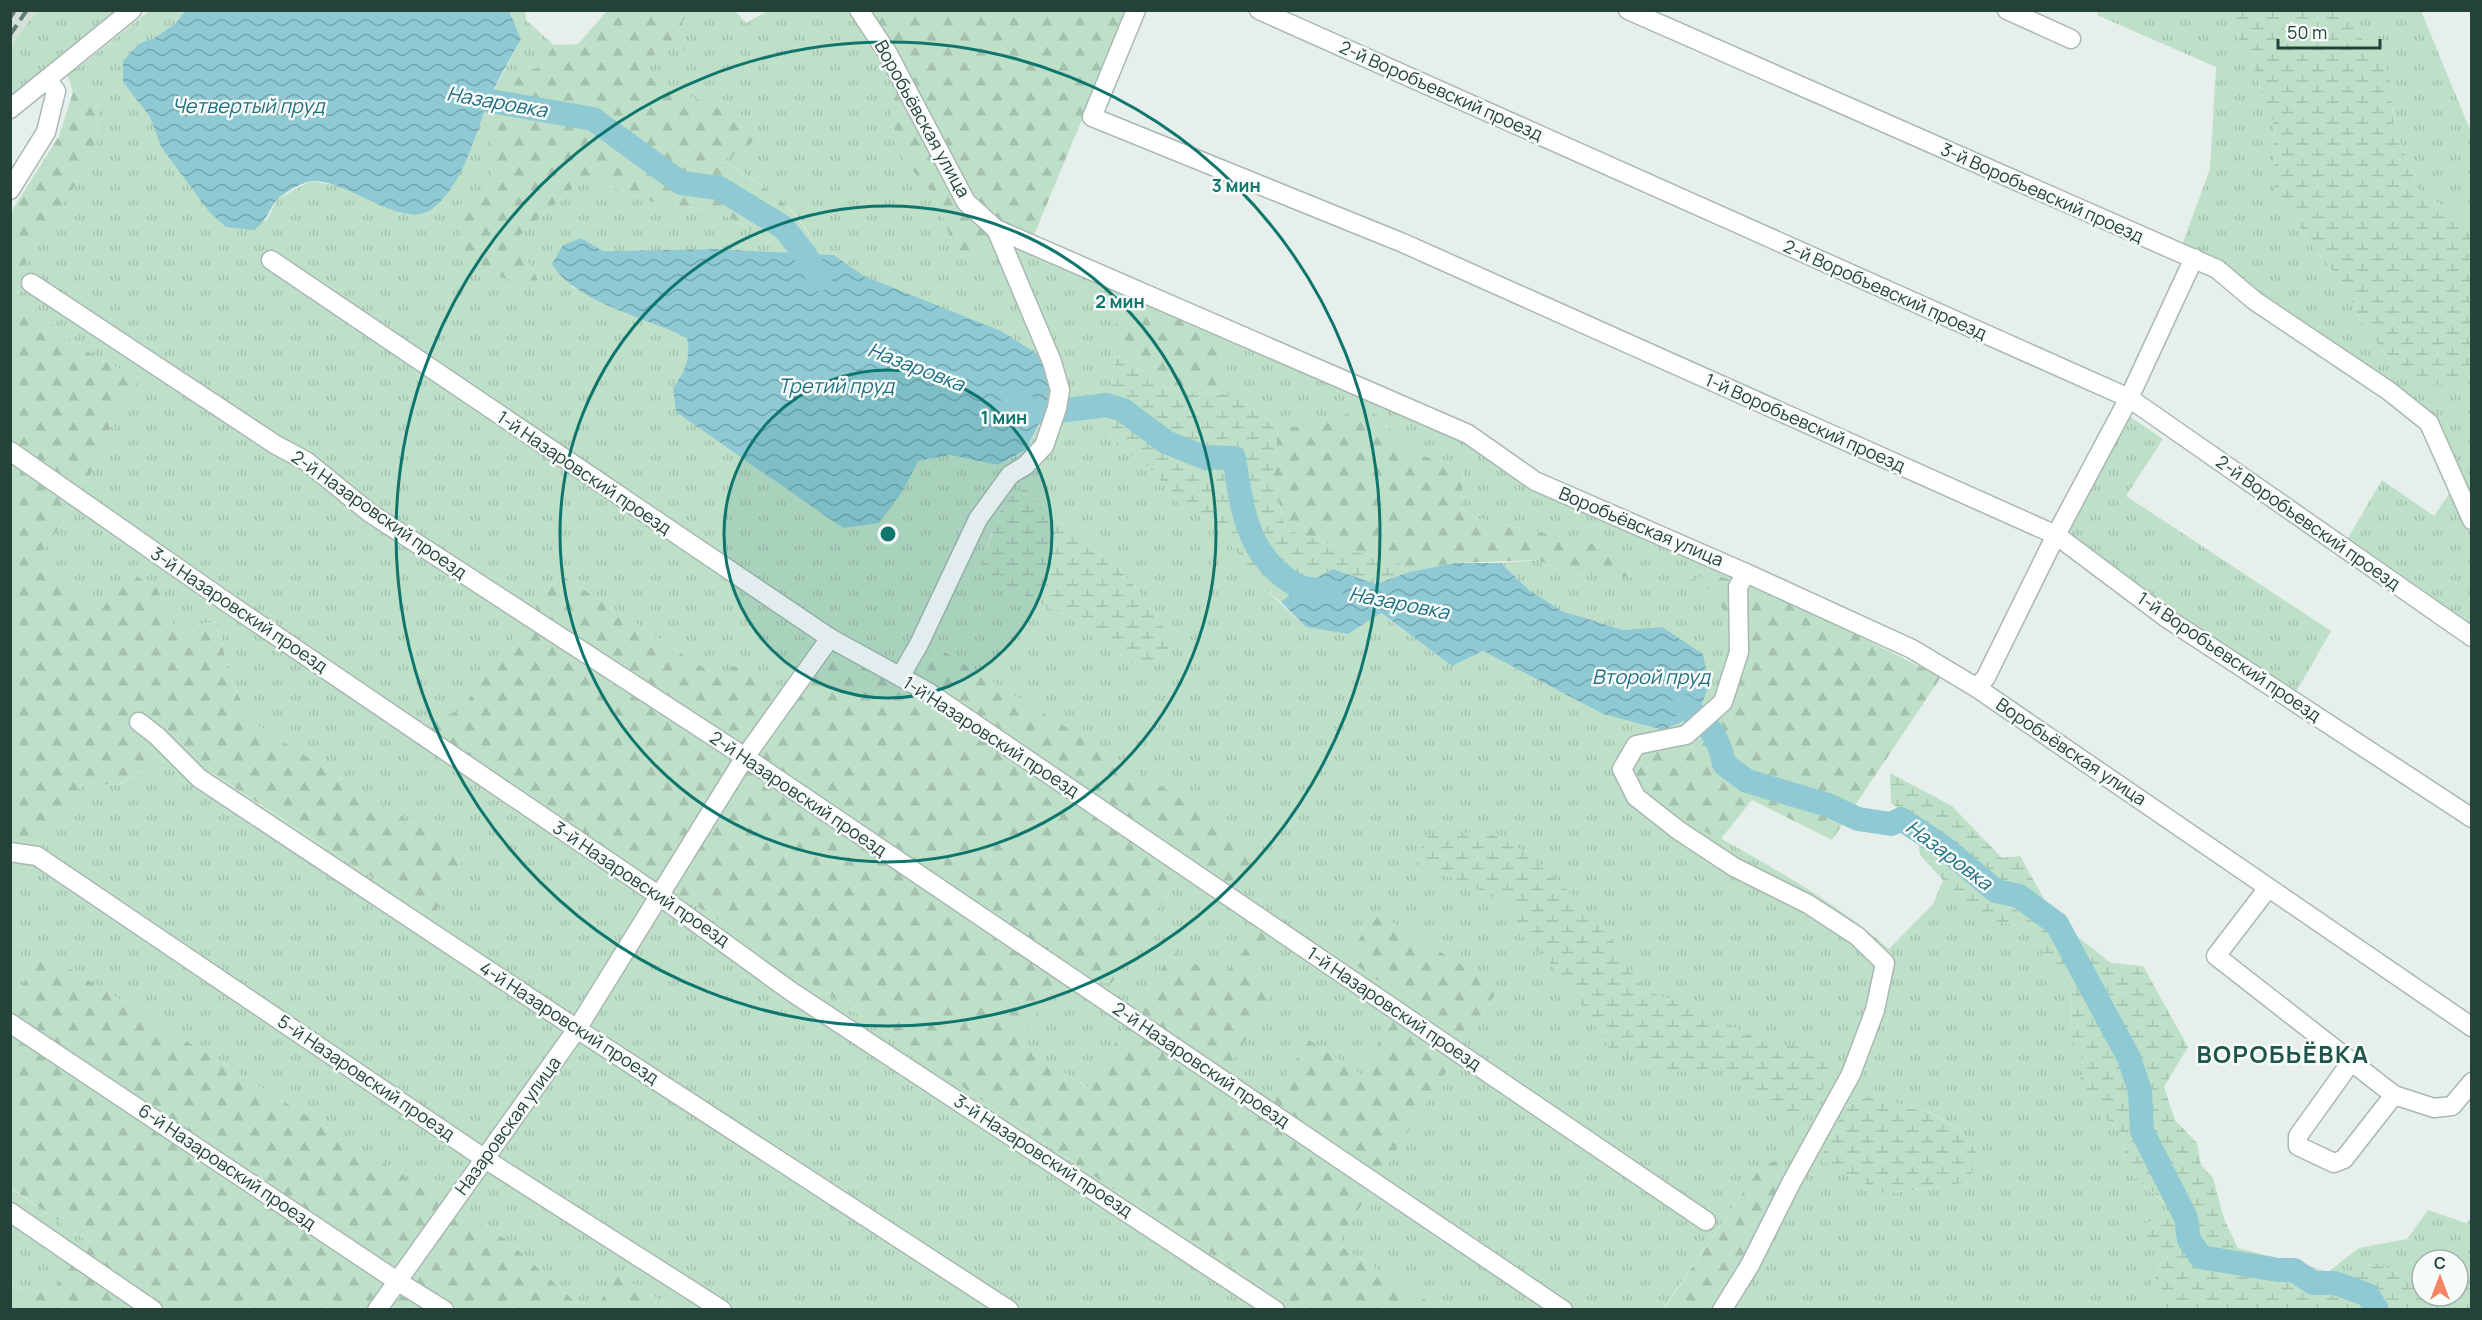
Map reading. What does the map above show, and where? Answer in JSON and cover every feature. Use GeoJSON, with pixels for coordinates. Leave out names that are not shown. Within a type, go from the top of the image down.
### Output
{"type":"FeatureCollection","features":[{"type":"Feature","properties":{"kind":"street"},"geometry":{"type":"LineString","coordinates":[[10,109],[132,10]]}},
{"type":"Feature","properties":{"kind":"street","name":"Воробьёвская улица"},"geometry":{"type":"LineString","coordinates":[[859,10],[887,52],[966,201],[996,229],[1468,434],[1535,481],[1746,573],[1912,649],[1977,688],[2472,1027]]}},
{"type":"Feature","properties":{"kind":"street","name":"1-й Воробъевский проезд"},"geometry":{"type":"LineString","coordinates":[[1136,10],[1092,117],[1403,243],[2056,535],[2168,619],[2472,818]]}},
{"type":"Feature","properties":{"kind":"street","name":"2-й Воробъевский проезд"},"geometry":{"type":"LineString","coordinates":[[1259,10],[2129,399],[2472,637]]}},
{"type":"Feature","properties":{"kind":"street","name":"3-й Воробъевский проезд"},"geometry":{"type":"LineString","coordinates":[[1628,10],[2217,269],[2255,301],[2389,391],[2430,423],[2472,520]]}},
{"type":"Feature","properties":{"kind":"street"},"geometry":{"type":"LineString","coordinates":[[2007,10],[2071,39]]}},
{"type":"Feature","properties":{"kind":"street"},"geometry":{"type":"LineString","coordinates":[[10,190],[46,132],[56,91],[47,79]]}},
{"type":"Feature","properties":{"kind":"street"},"geometry":{"type":"LineString","coordinates":[[900,677],[919,644],[978,519],[1010,475],[1026,465],[1044,446],[1057,408],[1060,390],[1052,362],[996,229]]}},
{"type":"Feature","properties":{"kind":"street"},"geometry":{"type":"LineString","coordinates":[[1977,688],[1986,677],[2056,535],[2129,399],[2194,258]]}},
{"type":"Feature","properties":{"kind":"street","name":"1-й Назаровский проезд"},"geometry":{"type":"LineString","coordinates":[[272,260],[830,638],[928,692],[1706,1221]]}},
{"type":"Feature","properties":{"kind":"street","name":"2-й Назаровский проезд"},"geometry":{"type":"LineString","coordinates":[[31,283],[276,445],[306,461],[370,513],[745,757],[1563,1310]]}},
{"type":"Feature","properties":{"kind":"street","name":"3-й Назаровский проезд"},"geometry":{"type":"LineString","coordinates":[[10,451],[222,599],[658,895],[792,992],[1275,1310]]}},
{"type":"Feature","properties":{"kind":"street"},"geometry":{"type":"LineString","coordinates":[[1722,1310],[1750,1265],[1791,1182],[1851,1074],[1875,1010],[1885,963],[1857,936],[1808,904],[1734,867],[1678,830],[1636,797],[1622,769],[1636,745],[1686,735],[1723,702],[1739,652],[1738,587],[1746,573]]}},
{"type":"Feature","properties":{"kind":"street","name":"Назаровская улица"},"geometry":{"type":"LineString","coordinates":[[377,1310],[577,1029],[745,757],[830,638]]}},
{"type":"Feature","properties":{"kind":"street","name":"4-й Назаровский проезд"},"geometry":{"type":"LineString","coordinates":[[139,722],[199,778],[577,1029],[1009,1310]]}},
{"type":"Feature","properties":{"kind":"street","name":"5-й Назаровский проезд"},"geometry":{"type":"LineString","coordinates":[[10,852],[37,856],[485,1159],[722,1310]]}},
{"type":"Feature","properties":{"kind":"street"},"geometry":{"type":"LineString","coordinates":[[2268,888],[2216,956],[2394,1095],[2434,1108],[2452,1106],[2472,1082]]}},
{"type":"Feature","properties":{"kind":"street","name":"6-й Назаровский проезд"},"geometry":{"type":"LineString","coordinates":[[10,1023],[444,1310]]}},
{"type":"Feature","properties":{"kind":"street"},"geometry":{"type":"LineString","coordinates":[[2351,1062],[2298,1136],[2298,1146],[2334,1163],[2344,1159],[2394,1095]]}},
{"type":"Feature","properties":{"kind":"street"},"geometry":{"type":"LineString","coordinates":[[10,1212],[153,1310]]}},
{"type":"Feature","properties":{"kind":"shaded area"},"geometry":{"type":"Polygon","coordinates":[[[11,11],[36,11],[11,46],[11,11]]]}},
{"type":"Feature","properties":{"kind":"green space"},"geometry":{"type":"Polygon","coordinates":[[[608,10],[689,11],[682,23],[687,49],[658,46],[646,75],[674,91],[749,118],[760,137],[724,161],[774,195],[794,214],[813,241],[776,245],[717,210],[661,205],[585,177],[516,239],[538,280],[527,284],[481,272],[462,246],[458,206],[490,189],[488,131],[496,101],[512,74],[541,67],[554,45],[578,44],[608,10]]]}},
{"type":"Feature","properties":{"kind":"green space"},"geometry":{"type":"Polygon","coordinates":[[[2099,10],[2226,11],[2253,67],[2273,121],[2275,190],[2306,238],[2342,282],[2361,322],[2399,372],[2425,387],[2471,379],[2471,628],[2348,538],[2382,480],[2434,516],[2455,485],[2429,423],[2179,253],[2210,169],[2216,67],[2097,15],[2099,10]]]}},
{"type":"Feature","properties":{"kind":"green space"},"geometry":{"type":"Polygon","coordinates":[[[36,11],[121,11],[11,101],[11,46],[36,11]]]}},
{"type":"Feature","properties":{"kind":"green space"},"geometry":{"type":"Polygon","coordinates":[[[149,11],[185,11],[176,23],[156,37],[138,44],[123,61],[123,82],[150,117],[161,147],[210,213],[266,221],[278,199],[310,181],[341,186],[407,214],[450,188],[469,153],[489,100],[521,39],[509,11],[525,11],[526,20],[554,45],[541,67],[512,74],[488,130],[493,166],[490,189],[458,206],[538,280],[516,239],[585,177],[661,205],[717,210],[776,245],[813,241],[796,215],[774,194],[723,160],[760,137],[749,118],[674,91],[645,75],[658,46],[682,23],[689,11],[735,11],[746,23],[768,11],[869,11],[892,46],[901,159],[928,187],[943,217],[955,251],[1035,255],[1464,442],[1752,583],[1691,580],[1712,591],[1748,654],[1729,710],[1689,740],[1640,794],[1800,884],[1861,926],[1889,949],[1933,904],[1943,880],[1986,919],[2033,929],[2048,963],[2072,989],[2071,1037],[2084,1064],[2101,1114],[2125,1136],[2124,1169],[2177,1213],[2165,1255],[2152,1283],[2163,1309],[1722,1309],[1762,1165],[1663,1309],[1440,1309],[1337,1244],[1499,988],[1402,997],[1362,1076],[1309,1041],[1260,1116],[1218,1088],[1248,970],[1275,937],[1223,978],[1172,952],[1088,1087],[1017,1044],[1059,978],[1112,983],[1192,856],[1234,889],[1258,847],[911,674],[839,650],[795,702],[719,678],[560,574],[460,712],[411,726],[743,935],[1038,1139],[1295,1309],[674,1309],[614,1272],[598,1309],[583,1309],[507,1240],[43,952],[11,1002],[11,841],[34,844],[84,783],[118,785],[162,761],[211,773],[433,917],[465,856],[252,722],[229,677],[218,622],[174,627],[157,588],[96,617],[33,561],[69,514],[92,472],[114,420],[139,380],[76,345],[10,285],[74,187],[97,145],[98,107],[78,68],[149,11]],[[581,238],[572,287],[687,338],[686,364],[673,388],[803,499],[843,528],[904,489],[918,461],[950,455],[998,465],[1026,451],[1044,413],[913,298],[864,276],[834,255],[716,249],[603,251],[581,238]],[[1219,345],[1117,355],[1106,405],[1113,442],[1148,466],[1184,509],[1212,520],[1265,589],[1306,627],[1348,634],[1380,613],[1452,666],[1483,651],[1603,714],[1663,730],[1662,627],[1623,630],[1562,611],[1529,590],[1501,563],[1538,560],[1570,575],[1606,573],[1643,579],[1619,550],[1476,518],[1461,507],[1464,468],[1402,450],[1384,420],[1338,421],[1278,429],[1234,394],[1223,378],[1219,345]],[[1024,487],[991,534],[980,571],[1036,602],[1085,624],[1135,667],[1160,617],[1120,569],[1051,514],[1024,487]],[[1875,1093],[1845,1107],[1821,1160],[1885,1194],[1970,1182],[1977,1152],[1960,1130],[1930,1112],[1907,1108],[1875,1093]]]}},
{"type":"Feature","properties":{"kind":"green space"},"geometry":{"type":"Polygon","coordinates":[[[869,11],[1127,11],[1034,235],[1035,255],[955,251],[943,217],[928,187],[901,159],[886,91],[906,75],[869,11]]]}},
{"type":"Feature","properties":{"kind":"green space"},"geometry":{"type":"Polygon","coordinates":[[[2226,11],[2351,11],[2360,36],[2389,72],[2394,126],[2419,190],[2471,224],[2471,379],[2425,387],[2399,372],[2361,322],[2342,282],[2306,238],[2275,190],[2273,121],[2253,67],[2226,11]]]}},
{"type":"Feature","properties":{"kind":"green space"},"geometry":{"type":"Polygon","coordinates":[[[2351,11],[2421,11],[2471,132],[2471,224],[2419,190],[2394,126],[2389,72],[2360,36],[2351,11]]]}},
{"type":"Feature","properties":{"kind":"green space"},"geometry":{"type":"Polygon","coordinates":[[[78,68],[98,107],[97,145],[74,187],[11,285],[11,212],[59,136],[73,92],[67,74],[78,68]]]}},
{"type":"Feature","properties":{"kind":"green space"},"geometry":{"type":"Polygon","coordinates":[[[11,286],[76,345],[139,380],[114,420],[92,472],[69,514],[34,561],[96,617],[130,573],[157,588],[174,627],[218,622],[229,677],[252,722],[465,856],[433,917],[212,773],[162,761],[117,785],[84,783],[34,844],[11,841],[11,286]]]}},
{"type":"Feature","properties":{"kind":"green space"},"geometry":{"type":"Polygon","coordinates":[[[1125,310],[1186,320],[1219,345],[1223,378],[1234,394],[1177,393],[1117,355],[1112,330],[1125,310]]]}},
{"type":"Feature","properties":{"kind":"green space"},"geometry":{"type":"Polygon","coordinates":[[[1117,355],[1177,393],[1234,394],[1278,429],[1273,477],[1285,529],[1340,548],[1397,562],[1409,572],[1376,584],[1333,569],[1299,587],[1281,602],[1265,589],[1212,520],[1184,509],[1148,466],[1113,442],[1106,405],[1117,355]]]}},
{"type":"Feature","properties":{"kind":"green space"},"geometry":{"type":"Polygon","coordinates":[[[1359,405],[1384,420],[1403,450],[1464,468],[1461,507],[1476,518],[1619,550],[1644,580],[1606,573],[1570,575],[1538,560],[1455,563],[1409,572],[1397,562],[1340,548],[1285,529],[1273,477],[1278,429],[1337,421],[1359,405]]]}},
{"type":"Feature","properties":{"kind":"green space"},"geometry":{"type":"Polygon","coordinates":[[[2125,417],[2132,418],[2163,439],[2126,496],[2331,631],[2296,692],[2166,607],[2076,541],[2070,531],[2125,417]]]}},
{"type":"Feature","properties":{"kind":"green space"},"geometry":{"type":"Polygon","coordinates":[[[1023,486],[1051,514],[1120,569],[1160,617],[1172,662],[1135,667],[1085,624],[1036,602],[979,571],[1002,506],[1023,486]]]}},
{"type":"Feature","properties":{"kind":"green space"},"geometry":{"type":"Polygon","coordinates":[[[560,574],[719,678],[735,666],[795,702],[839,649],[911,674],[924,653],[943,651],[1259,847],[1234,889],[1192,856],[1112,983],[1059,978],[1017,1044],[1088,1087],[1172,952],[1223,978],[1262,927],[1275,937],[1248,970],[1273,991],[1218,1088],[1260,1116],[1309,1040],[1362,1075],[1402,997],[1347,959],[1376,912],[1499,988],[1337,1244],[1440,1309],[1295,1309],[1038,1139],[743,935],[411,727],[460,711],[560,574]]]}},
{"type":"Feature","properties":{"kind":"green space"},"geometry":{"type":"Polygon","coordinates":[[[1709,575],[1752,583],[1941,677],[1832,840],[1752,800],[1720,840],[1640,794],[1633,770],[1646,751],[1689,740],[1729,710],[1748,654],[1712,591],[1690,580],[1709,575]]]}},
{"type":"Feature","properties":{"kind":"green space"},"geometry":{"type":"Polygon","coordinates":[[[1890,773],[1952,806],[2002,858],[2020,856],[2048,906],[2078,937],[2111,963],[2143,966],[2188,1047],[2164,1087],[2175,1120],[2197,1143],[2201,1165],[2213,1178],[2224,1219],[2238,1248],[2346,1276],[2374,1262],[2410,1279],[2410,1308],[2470,1308],[2470,1288],[2471,1309],[2163,1309],[2152,1284],[2165,1255],[2139,1243],[2143,1224],[2177,1212],[2124,1169],[2125,1136],[2101,1114],[2080,1080],[2084,1064],[2071,1037],[2072,989],[2048,963],[2033,929],[1986,919],[1943,880],[1920,855],[1915,820],[1891,803],[1890,773]]]}},
{"type":"Feature","properties":{"kind":"green space"},"geometry":{"type":"Polygon","coordinates":[[[1486,831],[1528,853],[1605,927],[1644,991],[1692,1005],[1763,1042],[1807,1048],[1835,1072],[1793,1132],[1773,1108],[1731,1070],[1669,1072],[1610,1049],[1584,1008],[1550,963],[1521,934],[1513,908],[1470,885],[1412,863],[1428,836],[1486,831]]]}},
{"type":"Feature","properties":{"kind":"green space"},"geometry":{"type":"Polygon","coordinates":[[[43,952],[507,1240],[583,1309],[11,1310],[10,1287],[50,1294],[89,1242],[11,1188],[11,1002],[43,952]]]}},
{"type":"Feature","properties":{"kind":"green space"},"geometry":{"type":"Polygon","coordinates":[[[1875,1093],[1907,1108],[1929,1112],[1960,1130],[1977,1152],[1970,1182],[1885,1194],[1820,1160],[1845,1107],[1875,1093]]]}},
{"type":"Feature","properties":{"kind":"green space"},"geometry":{"type":"Polygon","coordinates":[[[1783,1159],[1791,1183],[1722,1309],[1663,1310],[1762,1165],[1783,1159]]]}},
{"type":"Feature","properties":{"kind":"green space"},"geometry":{"type":"Polygon","coordinates":[[[10,1188],[89,1242],[50,1294],[11,1287],[10,1188]]]}},
{"type":"Feature","properties":{"kind":"green space"},"geometry":{"type":"Polygon","coordinates":[[[2428,1210],[2466,1223],[2471,1219],[2471,1289],[2470,1248],[2410,1248],[2410,1279],[2374,1262],[2346,1276],[2329,1271],[2359,1248],[2407,1239],[2428,1210]]]}},
{"type":"Feature","properties":{"kind":"green space"},"geometry":{"type":"Polygon","coordinates":[[[614,1272],[674,1309],[598,1309],[614,1272]]]}},
{"type":"Feature","properties":{"kind":"water","name":"Четвертый пруд"},"geometry":{"type":"Polygon","coordinates":[[[185,11],[509,11],[521,39],[489,100],[460,173],[443,199],[432,209],[420,214],[406,213],[390,209],[341,187],[311,181],[303,183],[279,198],[263,222],[254,230],[226,227],[210,213],[161,147],[150,117],[123,82],[123,61],[138,44],[156,37],[176,23],[185,11]]]}},
{"type":"Feature","properties":{"kind":"water","name":"Третий пруд"},"geometry":{"type":"Polygon","coordinates":[[[581,238],[603,251],[716,249],[834,255],[864,276],[1001,331],[1037,354],[1051,382],[1044,413],[1026,450],[998,465],[950,455],[918,461],[904,489],[879,523],[843,528],[676,412],[673,388],[686,364],[687,338],[594,299],[563,277],[552,264],[563,245],[581,238]]]}},
{"type":"Feature","properties":{"kind":"water","name":"Второй пруд"},"geometry":{"type":"Polygon","coordinates":[[[1455,563],[1501,563],[1529,590],[1562,611],[1623,630],[1662,627],[1703,654],[1709,685],[1697,715],[1663,730],[1603,714],[1483,651],[1452,666],[1381,613],[1348,634],[1306,627],[1281,602],[1299,587],[1333,569],[1376,584],[1409,572],[1455,563]]]}},
{"type":"Feature","properties":{"kind":"waterway","name":"Назаровка"},"geometry":{"type":"LineString","coordinates":[[457,95],[593,119],[681,183],[719,188],[783,227],[804,253],[820,279]]}},
{"type":"Feature","properties":{"kind":"waterway","name":"Назаровка"},"geometry":{"type":"LineString","coordinates":[[1013,403],[1044,413],[1106,405],[1123,410],[1166,442],[1203,457],[1234,458],[1244,513],[1257,547],[1281,575],[1298,586],[1331,591]]}},
{"type":"Feature","properties":{"kind":"waterway","name":"Назаровка"},"geometry":{"type":"LineString","coordinates":[[1683,706],[1699,717],[1711,730],[1719,745],[1724,764],[1747,781],[1828,805],[1858,819],[1891,824],[1901,819],[1942,846],[1996,891],[2019,896],[2057,924],[2129,1058],[2140,1091],[2142,1131],[2186,1218],[2189,1240],[2201,1257],[2278,1270],[2294,1270],[2313,1283],[2335,1283],[2368,1295],[2377,1310]]}},
{"type":"Feature","properties":{"kind":"railway"},"geometry":{"type":"LineString","coordinates":[[10,18],[15,10]]}},
{"type":"Feature","properties":{"kind":"railway"},"geometry":{"type":"LineString","coordinates":[[10,35],[27,10]]}},
{"type":"Feature","properties":{"kind":"district","name":"ВОРОБЬЁВКА"},"geometry":{"type":"Point","coordinates":[2283,1055]}}]}
